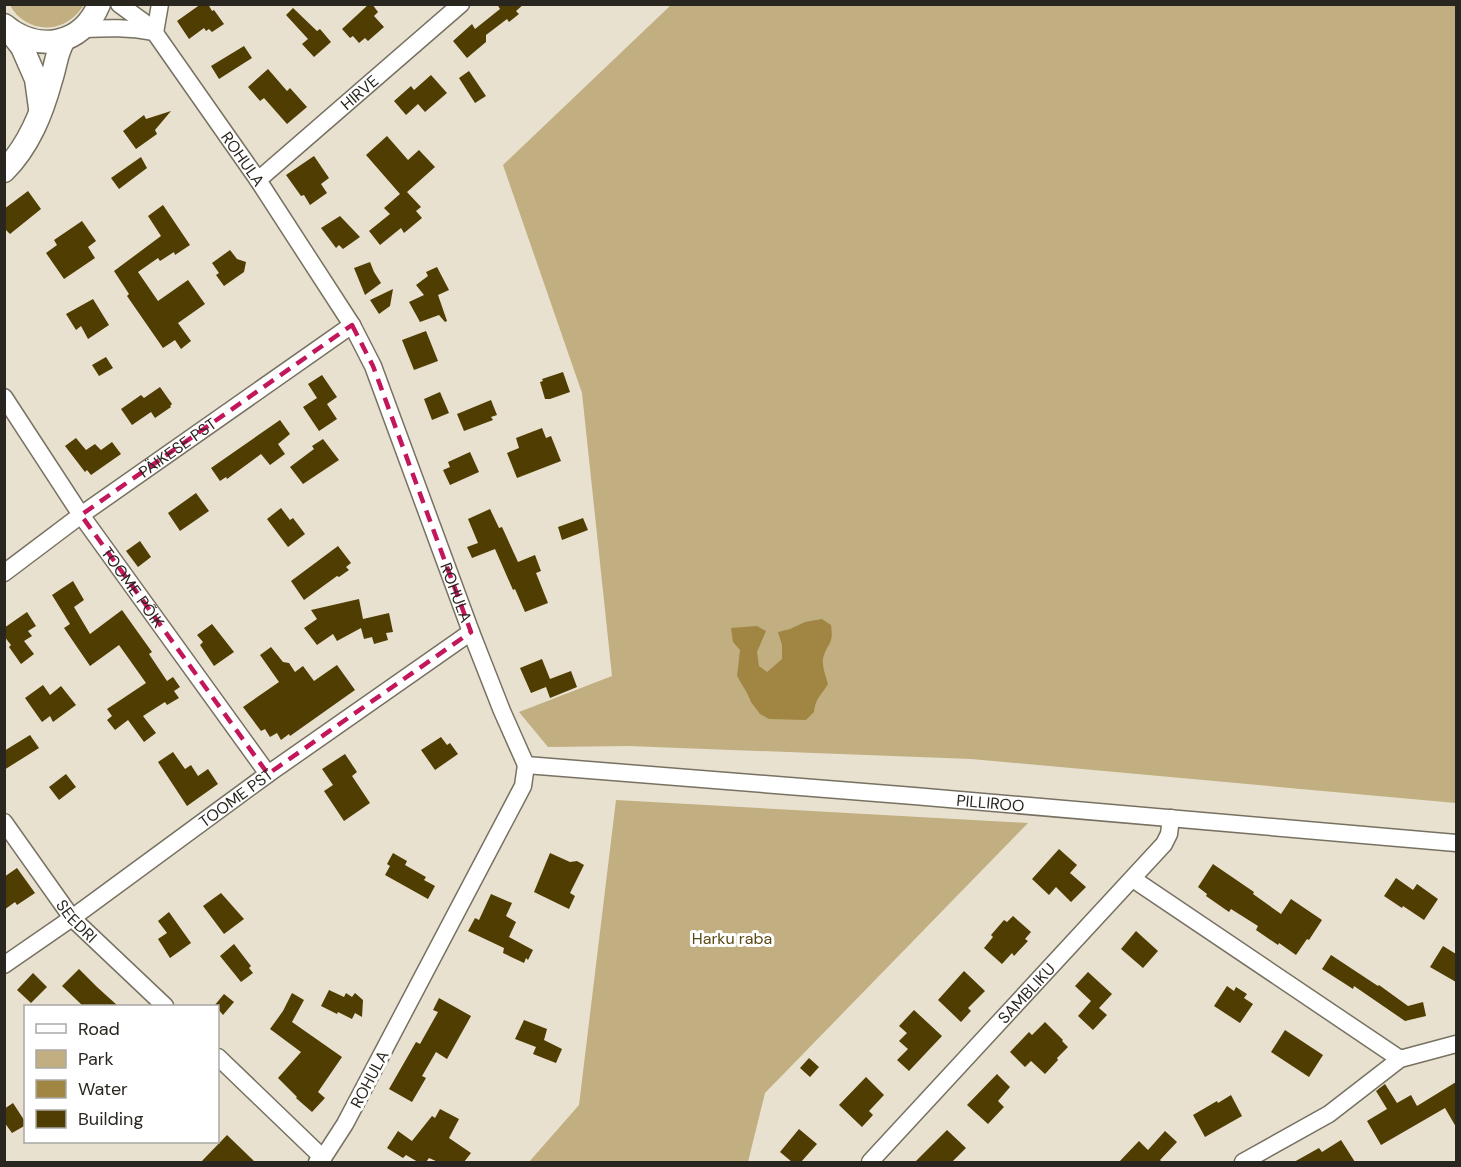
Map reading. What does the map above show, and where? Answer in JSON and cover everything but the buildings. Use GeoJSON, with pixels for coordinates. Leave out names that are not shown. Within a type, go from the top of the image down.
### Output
{"type":"FeatureCollection","features":[{"type":"Feature","properties":{"kind":"main road"},"geometry":{"type":"LineString","coordinates":[[5,25],[23,38],[42,42],[84,23],[117,4]]}},
{"type":"Feature","properties":{"kind":"main road"},"geometry":{"type":"LineString","coordinates":[[4,171],[23,148],[41,112],[58,51],[84,23]]}},
{"type":"Feature","properties":{"kind":"main road"},"geometry":{"type":"LineString","coordinates":[[5,25],[22,47],[36,78],[41,112]]}},
{"type":"Feature","properties":{"kind":"street","name":"ROHULA"},"geometry":{"type":"LineString","coordinates":[[117,4],[145,23],[155,33],[258,180],[352,325],[373,366],[471,632],[526,765],[523,786],[345,1124],[320,1160]]}},
{"type":"Feature","properties":{"kind":"street"},"geometry":{"type":"LineString","coordinates":[[84,23],[155,33],[160,4]]}},
{"type":"Feature","properties":{"kind":"street","name":"HIRVE"},"geometry":{"type":"LineString","coordinates":[[258,180],[461,4]]}},
{"type":"Feature","properties":{"kind":"street","name":"PÄIKESE PST"},"geometry":{"type":"LineString","coordinates":[[4,573],[81,515],[352,325]]}},
{"type":"Feature","properties":{"kind":"street","name":"TOOME PÕIK"},"geometry":{"type":"LineString","coordinates":[[4,397],[81,515],[268,774]]}},
{"type":"Feature","properties":{"kind":"street","name":"TOOME PST"},"geometry":{"type":"LineString","coordinates":[[4,965],[268,774],[471,632]]}},
{"type":"Feature","properties":{"kind":"street","name":"PILLIROO"},"geometry":{"type":"LineString","coordinates":[[526,765],[1456,843]]}},
{"type":"Feature","properties":{"kind":"street","name":"SAMBLIKU"},"geometry":{"type":"LineString","coordinates":[[870,1162],[1164,844],[1169,834],[1171,818]]}},
{"type":"Feature","properties":{"kind":"street","name":"SEEDRI"},"geometry":{"type":"LineString","coordinates":[[4,822],[72,918],[164,1005]]}},
{"type":"Feature","properties":{"kind":"street"},"geometry":{"type":"LineString","coordinates":[[1133,879],[1400,1059]]}},
{"type":"Feature","properties":{"kind":"street"},"geometry":{"type":"LineString","coordinates":[[1243,1162],[1329,1114],[1400,1059],[1456,1044]]}},
{"type":"Feature","properties":{"kind":"street"},"geometry":{"type":"LineString","coordinates":[[219,1058],[320,1160]]}},
{"type":"Feature","properties":{"kind":"highlighted area"},"geometry":{"type":"Polygon","coordinates":[[[352,325],[373,366],[471,632],[268,774],[81,515],[352,325]]]}},
{"type":"Feature","properties":{"kind":"green space"},"geometry":{"type":"Polygon","coordinates":[[[10,5],[84,5],[75,16],[63,24],[46,27],[21,19],[10,5]]]}},
{"type":"Feature","properties":{"kind":"green space"},"geometry":{"type":"Polygon","coordinates":[[[671,5],[1456,5],[1456,803],[971,759],[628,746],[548,747],[519,712],[612,676],[582,393],[503,165],[671,5]]]}},
{"type":"Feature","properties":{"kind":"green space","name":"Harku raba"},"geometry":{"type":"Polygon","coordinates":[[[616,800],[1028,823],[765,1093],[748,1162],[529,1162],[579,1105],[616,800]]]}},
{"type":"Feature","properties":{"kind":"water"},"geometry":{"type":"Polygon","coordinates":[[[822,619],[831,625],[832,632],[831,641],[823,659],[828,684],[817,700],[814,712],[806,720],[769,719],[760,714],[737,676],[740,650],[733,642],[731,628],[757,626],[766,631],[757,652],[759,666],[767,672],[782,659],[782,645],[778,632],[805,622],[822,619]]]}}]}
